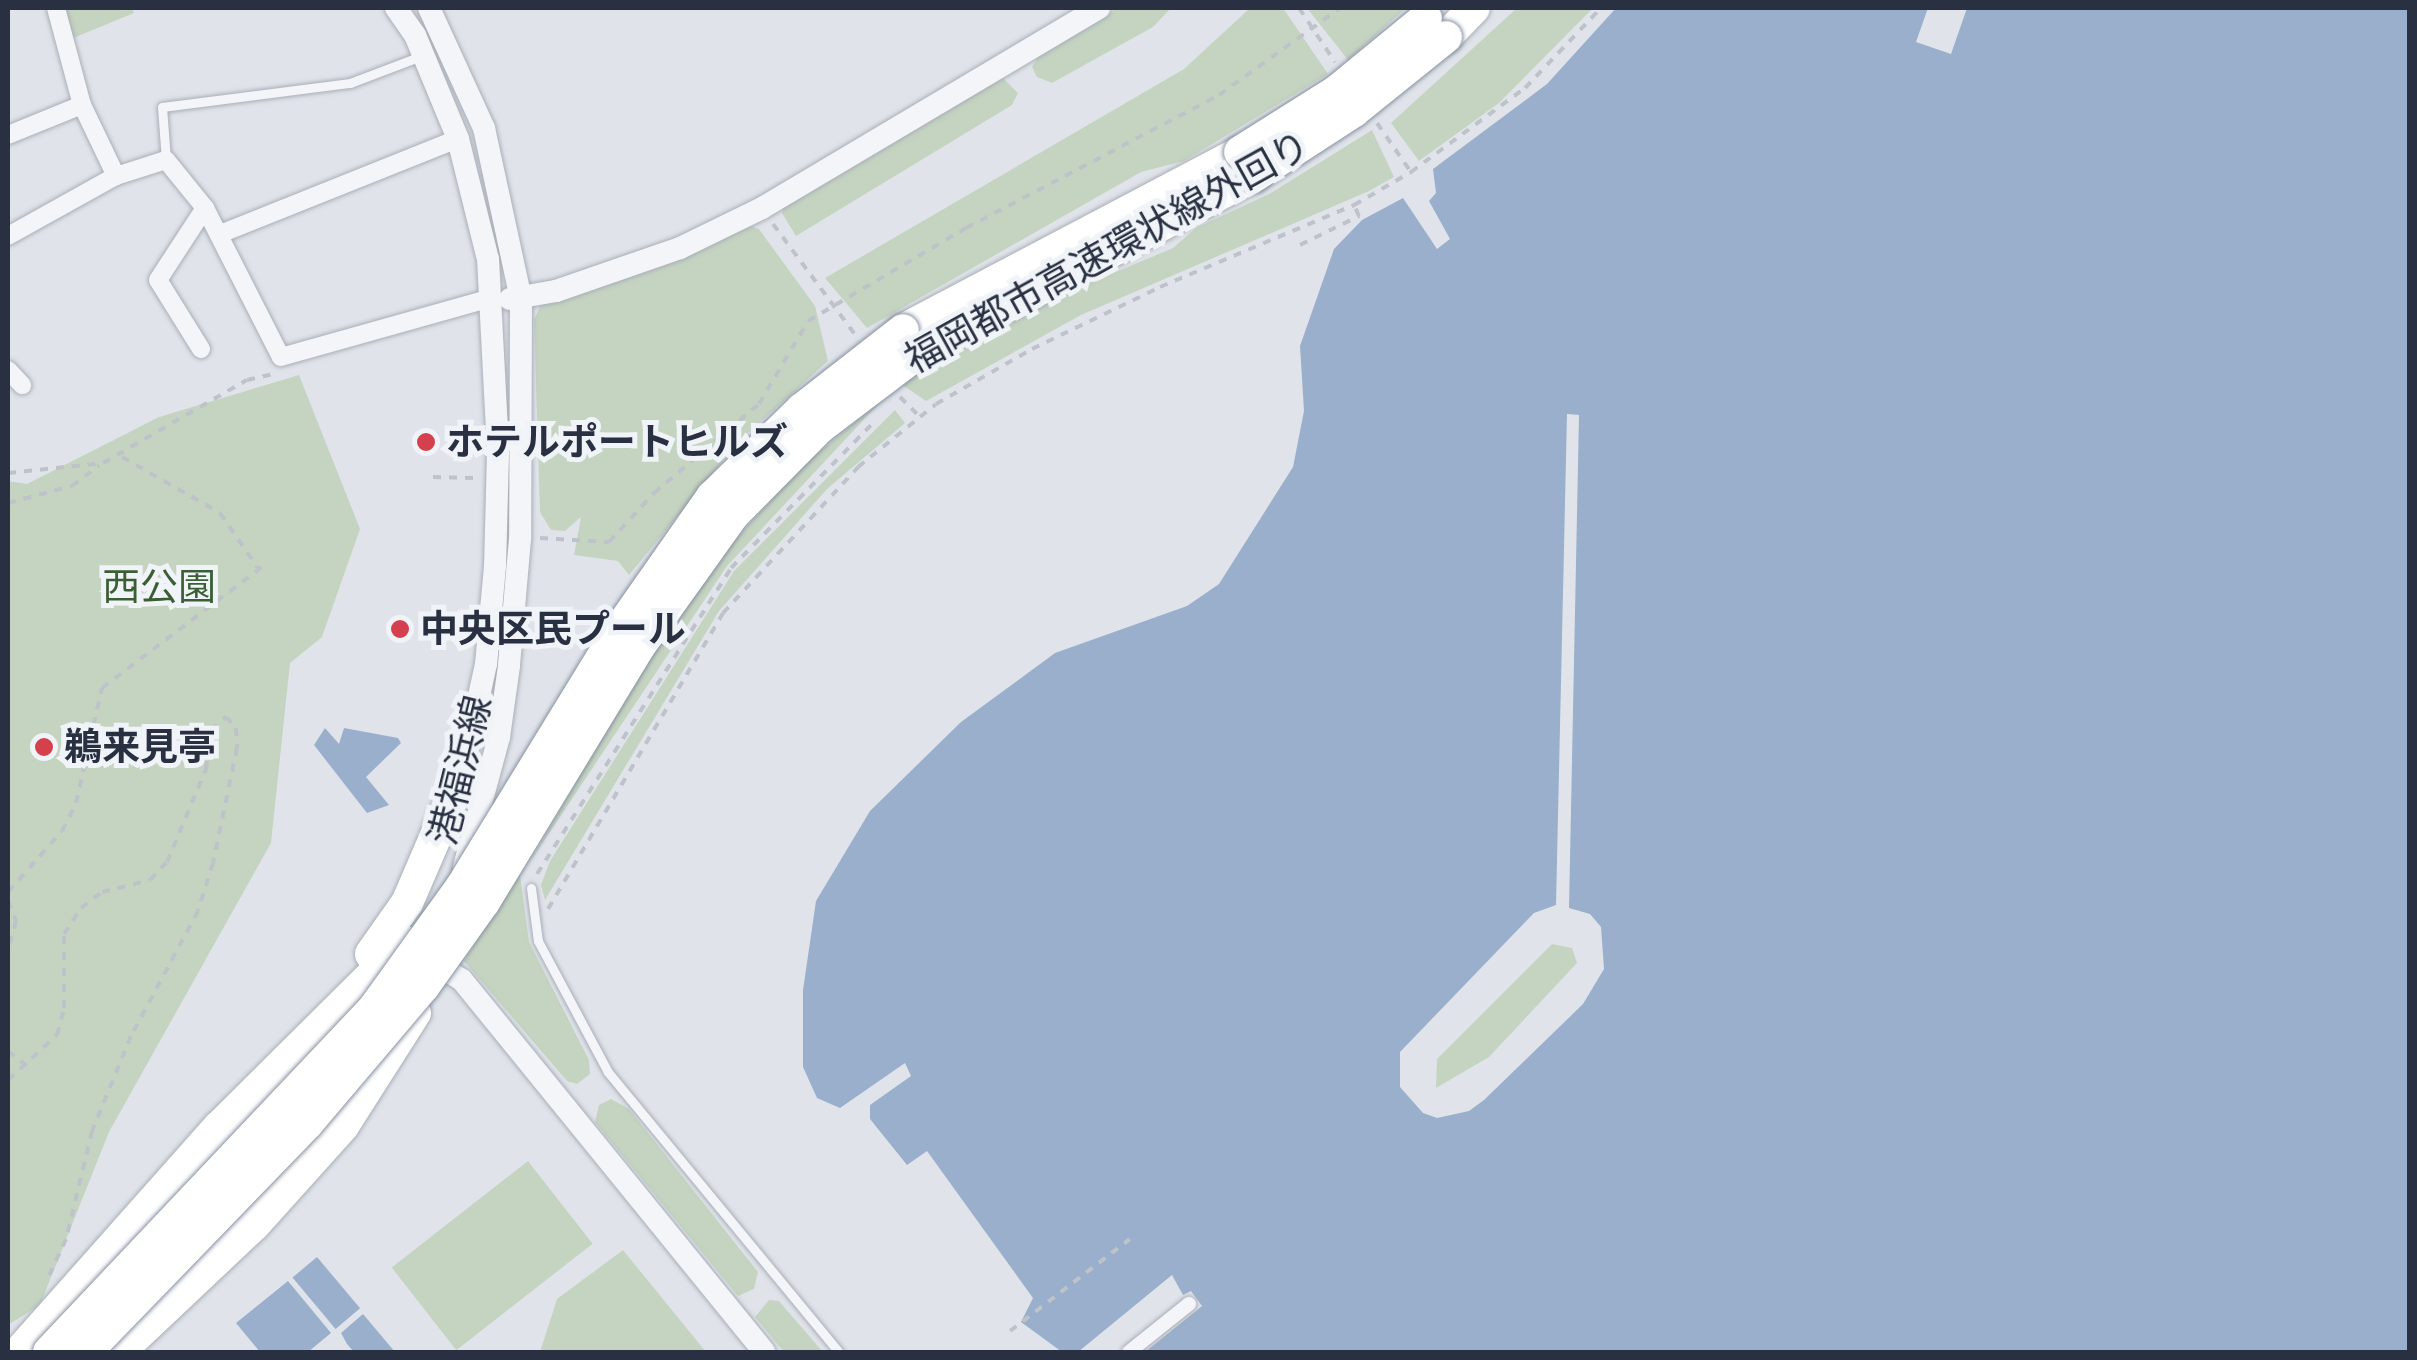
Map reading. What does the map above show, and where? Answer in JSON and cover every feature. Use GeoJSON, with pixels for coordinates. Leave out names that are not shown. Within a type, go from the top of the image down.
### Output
{"type":"FeatureCollection","features":[{"type":"Feature","properties":{"kind":"highway","name":"福岡都市高速環状線外回り"},"geometry":{"type":"LineString","coordinates":[[84,1352],[307,1124],[424,986],[484,902],[641,644],[733,515],[819,428],[910,342],[1354,111],[1436,21],[1474,8]]}},
{"type":"Feature","properties":{"kind":"highway"},"geometry":{"type":"LineString","coordinates":[[49,1352],[374,1008],[462,886],[618,631],[712,497],[802,408],[910,342]]}},
{"type":"Feature","properties":{"kind":"highway"},"geometry":{"type":"LineString","coordinates":[[220,1126],[248,1082],[379,946],[432,850],[463,773]]}},
{"type":"Feature","properties":{"kind":"highway"},"geometry":{"type":"LineString","coordinates":[[119,1352],[254,1225],[342,1126],[421,1004],[418,951]]}},
{"type":"Feature","properties":{"kind":"highway"},"geometry":{"type":"LineString","coordinates":[[19,1352],[220,1126],[418,951]]}},
{"type":"Feature","properties":{"kind":"street"},"geometry":{"type":"LineString","coordinates":[[56,8],[82,105],[116,176]]}},
{"type":"Feature","properties":{"kind":"street","name":"港福浜線"},"geometry":{"type":"LineString","coordinates":[[49,1352],[327,1058],[418,951],[486,664],[496,566],[491,298],[479,208],[458,139],[424,55],[396,8]]}},
{"type":"Feature","properties":{"kind":"street","name":"港福浜線"},"geometry":{"type":"LineString","coordinates":[[84,1352],[310,1116],[418,951],[485,793],[510,666],[520,539],[521,300],[484,128],[429,8]]}},
{"type":"Feature","properties":{"kind":"street"},"geometry":{"type":"LineString","coordinates":[[8,236],[116,176],[166,160],[205,208],[280,357],[491,298],[521,300],[680,248],[762,208],[1099,8]]}},
{"type":"Feature","properties":{"kind":"street"},"geometry":{"type":"LineString","coordinates":[[8,136],[82,105]]}},
{"type":"Feature","properties":{"kind":"street"},"geometry":{"type":"LineString","coordinates":[[220,234],[458,139]]}},
{"type":"Feature","properties":{"kind":"street"},"geometry":{"type":"LineString","coordinates":[[201,349],[158,280],[205,208]]}},
{"type":"Feature","properties":{"kind":"street"},"geometry":{"type":"LineString","coordinates":[[8,370],[22,384]]}},
{"type":"Feature","properties":{"kind":"street"},"geometry":{"type":"LineString","coordinates":[[418,951],[462,980],[764,1352]]}},
{"type":"Feature","properties":{"kind":"street"},"geometry":{"type":"LineString","coordinates":[[1129,1352],[1189,1304]]}},
{"type":"Feature","properties":{"kind":"lane"},"geometry":{"type":"LineString","coordinates":[[166,160],[162,107],[350,83],[424,55]]}},
{"type":"Feature","properties":{"kind":"lane"},"geometry":{"type":"LineString","coordinates":[[531,888],[538,941],[608,1072],[839,1352]]}},
{"type":"Feature","properties":{"kind":"path"},"geometry":{"type":"LineString","coordinates":[[538,538],[608,542],[654,493],[760,404],[798,332],[981,220],[1219,95],[1340,8]]}},
{"type":"Feature","properties":{"kind":"path"},"geometry":{"type":"LineString","coordinates":[[533,914],[547,911],[578,863],[723,613],[832,493],[920,416],[1085,322],[1354,205],[1473,131],[1526,88],[1602,8]]}},
{"type":"Feature","properties":{"kind":"path"},"geometry":{"type":"LineString","coordinates":[[1300,245],[1358,216],[1354,205]]}},
{"type":"Feature","properties":{"kind":"path"},"geometry":{"type":"LineString","coordinates":[[762,208],[864,347]]}},
{"type":"Feature","properties":{"kind":"path"},"geometry":{"type":"LineString","coordinates":[[8,504],[72,486],[102,463],[247,380]]}},
{"type":"Feature","properties":{"kind":"path"},"geometry":{"type":"LineString","coordinates":[[531,888],[730,568],[899,397],[920,416]]}},
{"type":"Feature","properties":{"kind":"path"},"geometry":{"type":"LineString","coordinates":[[120,455],[220,513],[258,568]]}},
{"type":"Feature","properties":{"kind":"path"},"geometry":{"type":"LineString","coordinates":[[8,473],[102,463]]}},
{"type":"Feature","properties":{"kind":"path"},"geometry":{"type":"LineString","coordinates":[[433,478],[479,478]]}},
{"type":"Feature","properties":{"kind":"path"},"geometry":{"type":"LineString","coordinates":[[8,892],[62,830],[76,803],[102,688],[266,564]]}},
{"type":"Feature","properties":{"kind":"path"},"geometry":{"type":"LineString","coordinates":[[8,1080],[57,1035],[64,1008],[64,934],[81,908],[102,892],[150,880],[167,862],[206,769],[211,730],[226,717],[236,728],[237,748],[213,863],[198,911],[131,1036],[92,1131],[66,1239],[47,1281]]}},
{"type":"Feature","properties":{"kind":"path"},"geometry":{"type":"LineString","coordinates":[[8,901],[16,922],[8,950]]}},
{"type":"Feature","properties":{"kind":"path"},"geometry":{"type":"LineString","coordinates":[[8,958],[8,993]]}},
{"type":"Feature","properties":{"kind":"path"},"geometry":{"type":"LineString","coordinates":[[8,1050],[27,1066]]}},
{"type":"Feature","properties":{"kind":"path"},"geometry":{"type":"LineString","coordinates":[[1010,1330],[1130,1240]]}},
{"type":"Feature","properties":{"kind":"green space"},"geometry":{"type":"Polygon","coordinates":[[[62,8],[132,8],[134,13],[66,41],[62,8]]]}},
{"type":"Feature","properties":{"kind":"green space"},"geometry":{"type":"Polygon","coordinates":[[[1118,8],[1171,8],[1153,27],[1052,83],[1037,77],[1032,67],[1040,54],[1118,8]]]}},
{"type":"Feature","properties":{"kind":"green space"},"geometry":{"type":"Polygon","coordinates":[[[1250,8],[1283,8],[1328,74],[1184,161],[1141,172],[867,328],[825,278],[1184,69],[1250,8]]]}},
{"type":"Feature","properties":{"kind":"green space"},"geometry":{"type":"Polygon","coordinates":[[[1307,8],[1406,8],[1348,60],[1307,8]]]}},
{"type":"Feature","properties":{"kind":"green space"},"geometry":{"type":"Polygon","coordinates":[[[1517,8],[1593,8],[1499,103],[1419,161],[1391,123],[1517,8]]]}},
{"type":"Feature","properties":{"kind":"green space"},"geometry":{"type":"Polygon","coordinates":[[[1003,78],[1018,93],[1012,105],[796,236],[782,213],[784,203],[1003,78]]]}},
{"type":"Feature","properties":{"kind":"green space"},"geometry":{"type":"Polygon","coordinates":[[[1372,130],[1394,177],[1369,191],[1081,315],[926,401],[901,384],[1042,303],[1173,248],[1196,228],[1269,194],[1372,130]]]}},
{"type":"Feature","properties":{"kind":"green space"},"geometry":{"type":"Polygon","coordinates":[[[747,225],[759,229],[815,306],[828,361],[739,441],[629,575],[618,561],[574,555],[581,517],[565,531],[551,530],[540,512],[534,320],[540,306],[747,225]]]}},
{"type":"Feature","properties":{"kind":"green space","name":"西公園"},"geometry":{"type":"Polygon","coordinates":[[[299,375],[360,529],[322,637],[290,663],[271,843],[109,1132],[40,1305],[8,1325],[8,481],[27,484],[159,417],[299,375]]]}},
{"type":"Feature","properties":{"kind":"green space"},"geometry":{"type":"Polygon","coordinates":[[[884,398],[727,566],[528,865],[643,667],[717,560],[800,468],[884,398]]]}},
{"type":"Feature","properties":{"kind":"green space"},"geometry":{"type":"Polygon","coordinates":[[[895,410],[905,423],[827,489],[719,611],[545,900],[541,885],[550,861],[734,571],[895,410]]]}},
{"type":"Feature","properties":{"kind":"green space"},"geometry":{"type":"Polygon","coordinates":[[[520,875],[529,942],[589,1060],[590,1074],[577,1084],[567,1081],[464,961],[520,875]]]}},
{"type":"Feature","properties":{"kind":"green space"},"geometry":{"type":"Polygon","coordinates":[[[1552,944],[1572,948],[1577,963],[1489,1057],[1436,1088],[1437,1059],[1552,944]]]}},
{"type":"Feature","properties":{"kind":"green space"},"geometry":{"type":"Polygon","coordinates":[[[611,1099],[629,1109],[758,1272],[754,1289],[738,1296],[595,1122],[599,1105],[611,1099]]]}},
{"type":"Feature","properties":{"kind":"green space"},"geometry":{"type":"Polygon","coordinates":[[[528,1161],[593,1244],[456,1350],[392,1268],[528,1161]]]}},
{"type":"Feature","properties":{"kind":"green space"},"geometry":{"type":"Polygon","coordinates":[[[623,1250],[706,1352],[540,1352],[557,1299],[623,1250]]]}},
{"type":"Feature","properties":{"kind":"green space"},"geometry":{"type":"Polygon","coordinates":[[[769,1300],[779,1301],[823,1352],[784,1352],[755,1317],[769,1300]]]}},
{"type":"Feature","properties":{"kind":"water"},"geometry":{"type":"Polygon","coordinates":[[[1616,8],[1928,8],[1916,42],[1951,54],[1967,8],[2409,8],[2409,1352],[1145,1352],[1202,1306],[1191,1291],[1183,1295],[1172,1275],[1078,1352],[1062,1352],[1021,1322],[1033,1298],[927,1151],[907,1165],[870,1119],[870,1105],[911,1076],[905,1063],[840,1108],[817,1098],[803,1067],[803,990],[816,901],[870,811],[961,722],[1055,653],[1187,606],[1219,584],[1293,467],[1304,411],[1300,346],[1334,249],[1362,220],[1403,198],[1437,249],[1450,239],[1429,201],[1436,193],[1433,169],[1547,84],[1616,8]],[[1567,414],[1556,905],[1534,913],[1400,1052],[1400,1087],[1423,1113],[1437,1118],[1469,1111],[1484,1100],[1583,1004],[1604,969],[1601,927],[1590,914],[1569,908],[1579,415],[1567,414]]]}},
{"type":"Feature","properties":{"kind":"water"},"geometry":{"type":"Polygon","coordinates":[[[325,728],[339,744],[344,728],[398,738],[401,743],[366,777],[389,805],[367,813],[314,745],[325,728]]]}},
{"type":"Feature","properties":{"kind":"water"},"geometry":{"type":"Polygon","coordinates":[[[317,1257],[360,1308],[336,1329],[292,1278],[317,1257]]]}},
{"type":"Feature","properties":{"kind":"water"},"geometry":{"type":"Polygon","coordinates":[[[288,1281],[331,1333],[308,1352],[260,1352],[236,1323],[288,1281]]]}},
{"type":"Feature","properties":{"kind":"water"},"geometry":{"type":"Polygon","coordinates":[[[363,1314],[395,1352],[354,1352],[347,1344],[341,1333],[363,1314]]]}},
{"type":"Feature","properties":{"kind":"place","name":"ホテルポートヒルズ"},"geometry":{"type":"Point","coordinates":[426,442]}},
{"type":"Feature","properties":{"kind":"place","name":"中央区民プール"},"geometry":{"type":"Point","coordinates":[400,629]}},
{"type":"Feature","properties":{"kind":"place","name":"鵜来見亭"},"geometry":{"type":"Point","coordinates":[44,747]}}]}
